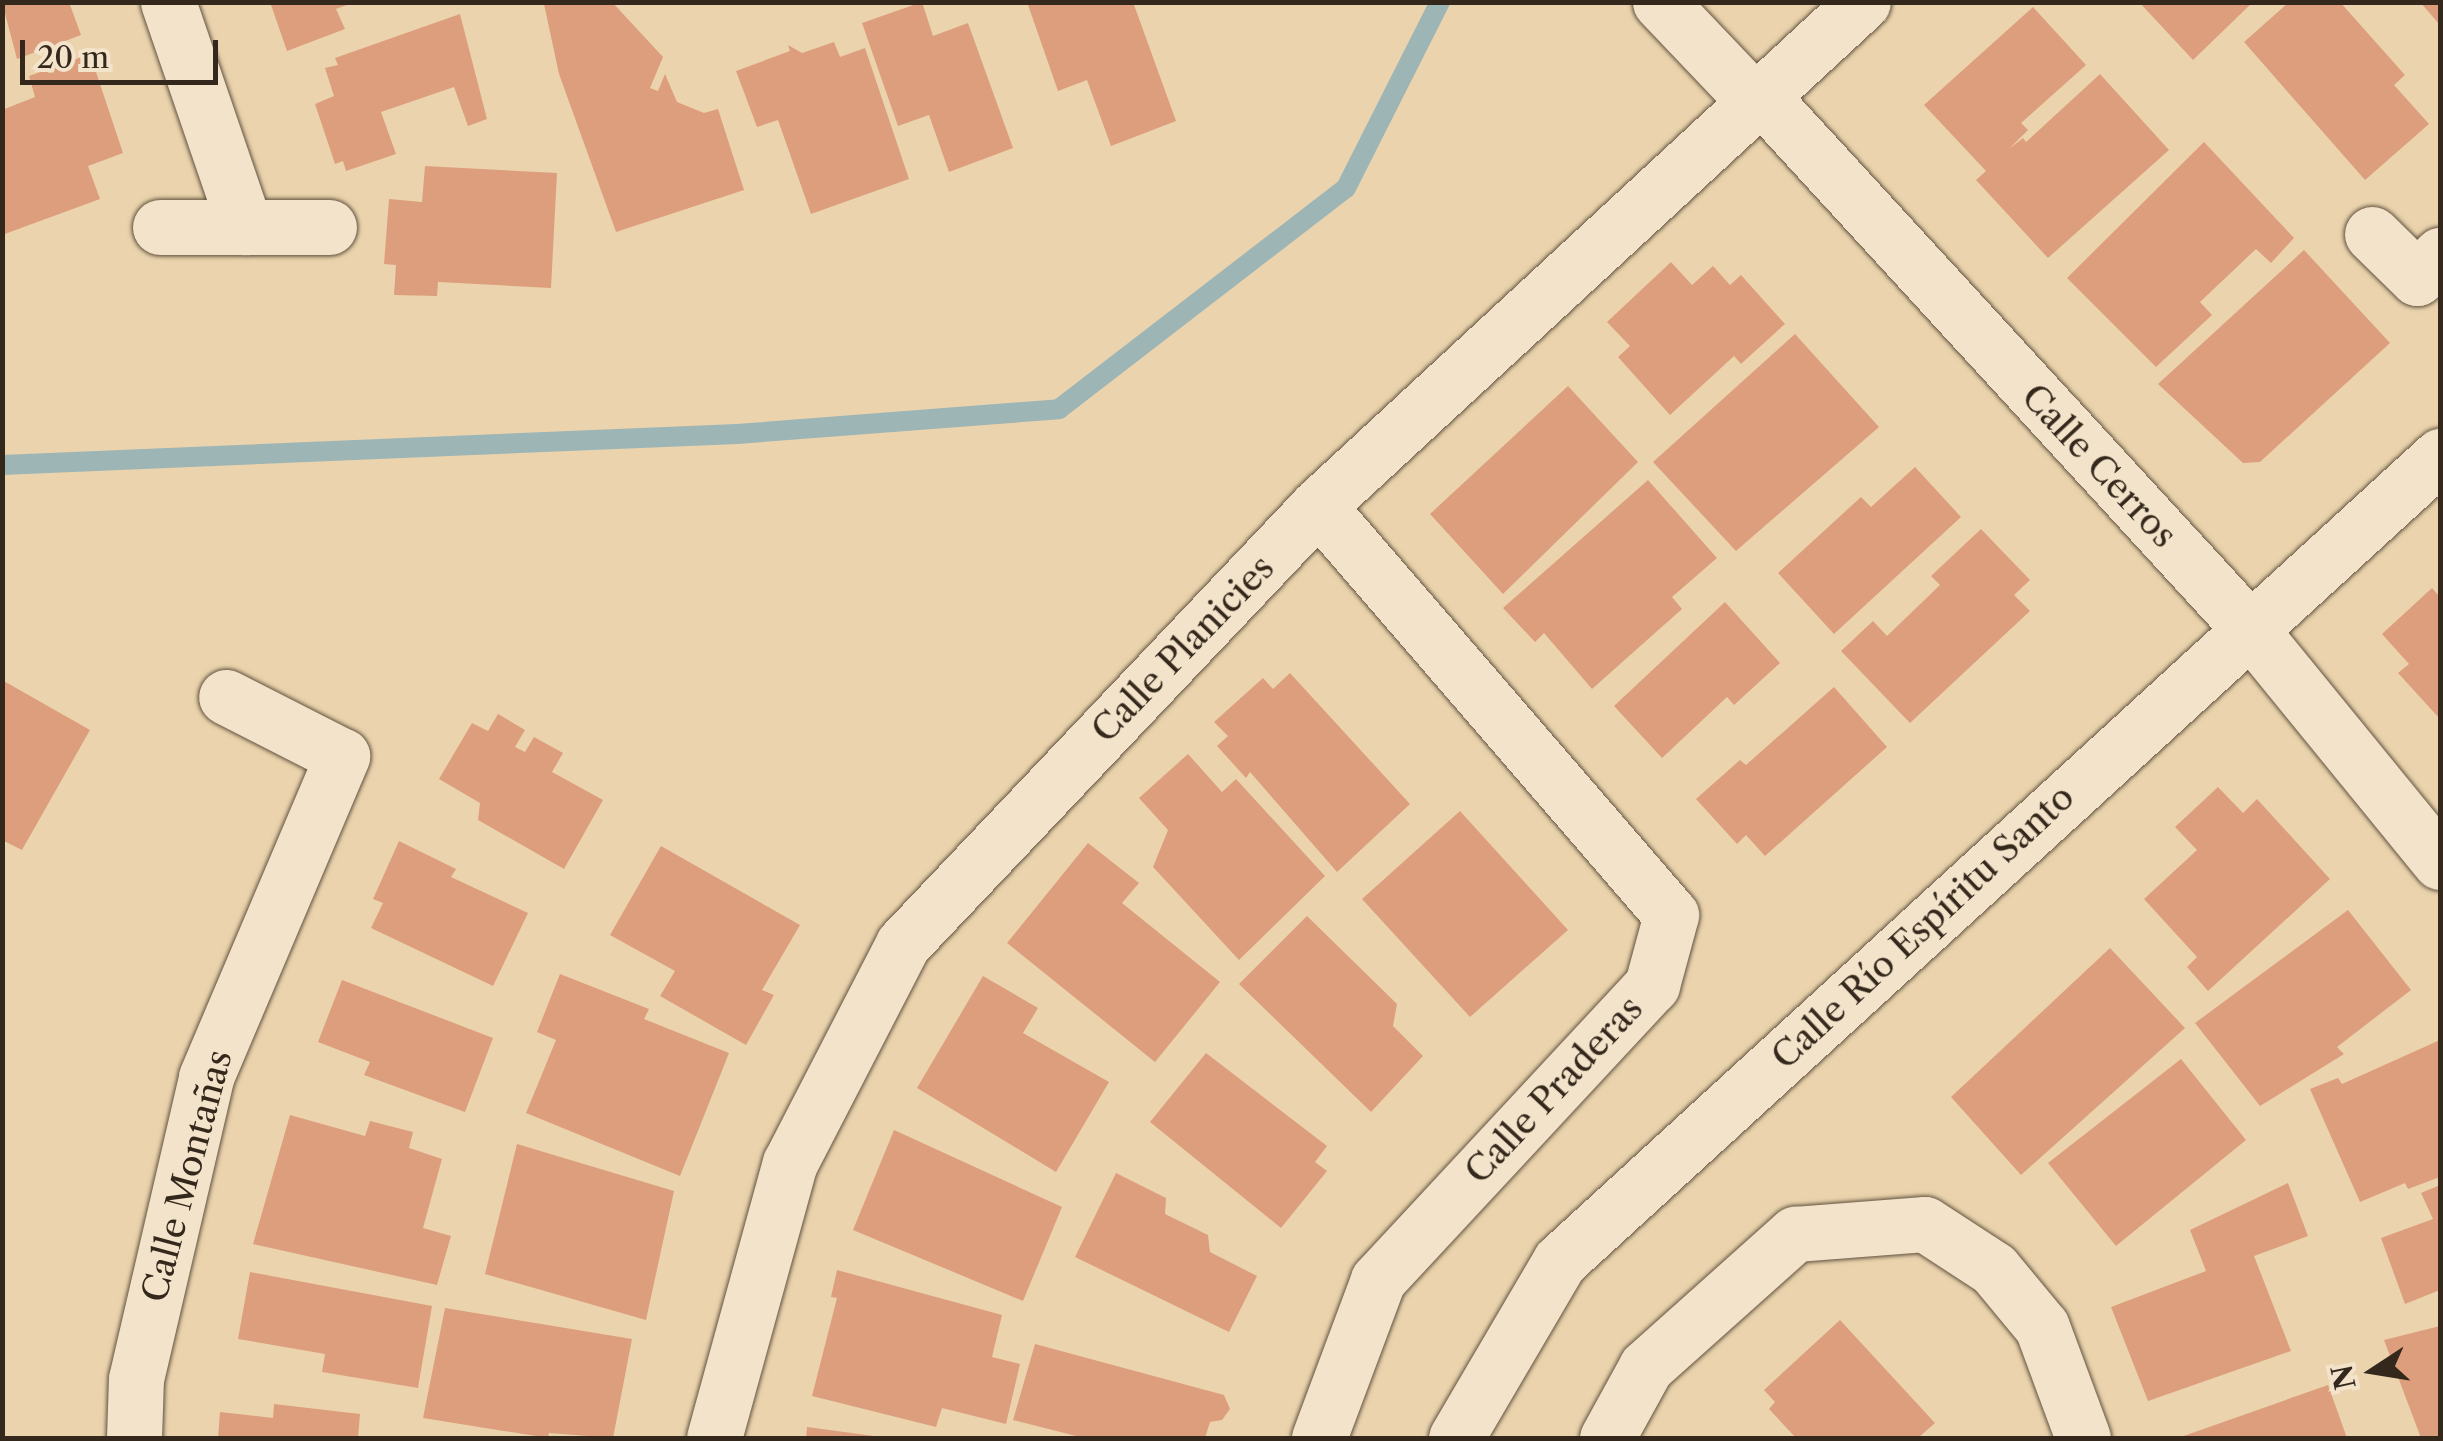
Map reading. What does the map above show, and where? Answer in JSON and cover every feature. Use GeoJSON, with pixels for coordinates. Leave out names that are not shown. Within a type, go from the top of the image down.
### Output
{"type":"FeatureCollection","features":[{"type":"Feature","properties":{"kind":"street"},"geometry":{"type":"LineString","coordinates":[[168,2],[245,226]]}},
{"type":"Feature","properties":{"kind":"street","name":"Calle Cerros"},"geometry":{"type":"LineString","coordinates":[[1660,2],[1752,92],[2249,628],[2440,862]]}},
{"type":"Feature","properties":{"kind":"street","name":"Calle Planicies"},"geometry":{"type":"LineString","coordinates":[[714,1438],[790,1163],[903,944],[1318,506],[1752,92],[1863,2]]}},
{"type":"Feature","properties":{"kind":"street"},"geometry":{"type":"LineString","coordinates":[[160,227],[329,227]]}},
{"type":"Feature","properties":{"kind":"street"},"geometry":{"type":"LineString","coordinates":[[2372,234],[2417,278],[2440,255]]}},
{"type":"Feature","properties":{"kind":"street","name":"Calle Río Espíritu Santo"},"geometry":{"type":"LineString","coordinates":[[1456,1438],[1560,1262],[2440,456]]}},
{"type":"Feature","properties":{"kind":"street","name":"Calle Praderas"},"geometry":{"type":"LineString","coordinates":[[1318,506],[1671,915],[1652,985],[1378,1280],[1319,1438]]}},
{"type":"Feature","properties":{"kind":"street","name":"Calle Montañas"},"geometry":{"type":"LineString","coordinates":[[134,1438],[136,1380],[206,1077],[342,756],[226,697]]}},
{"type":"Feature","properties":{"kind":"street"},"geometry":{"type":"LineString","coordinates":[[1607,1438],[1646,1367],[1795,1234],[1926,1224],[1994,1269],[2042,1327],[2084,1438]]}},
{"type":"Feature","properties":{"kind":"building"},"geometry":{"type":"Polygon","coordinates":[[[2,2],[69,2],[81,35],[17,59],[2,2]]]}},
{"type":"Feature","properties":{"kind":"building"},"geometry":{"type":"Polygon","coordinates":[[[270,2],[352,3],[336,9],[345,29],[287,51],[270,2]]]}},
{"type":"Feature","properties":{"kind":"building"},"geometry":{"type":"Polygon","coordinates":[[[612,2],[663,57],[650,88],[658,91],[665,74],[677,102],[704,113],[718,109],[744,190],[616,232],[559,74],[544,4],[612,2]]]}},
{"type":"Feature","properties":{"kind":"building"},"geometry":{"type":"Polygon","coordinates":[[[922,2],[933,36],[968,23],[1013,148],[949,172],[929,115],[898,126],[862,23],[922,2]]]}},
{"type":"Feature","properties":{"kind":"building"},"geometry":{"type":"Polygon","coordinates":[[[1027,2],[1133,2],[1176,121],[1111,146],[1087,80],[1058,91],[1027,2]]]}},
{"type":"Feature","properties":{"kind":"building"},"geometry":{"type":"Polygon","coordinates":[[[2139,2],[2253,2],[2193,60],[2139,2]]]}},
{"type":"Feature","properties":{"kind":"building"},"geometry":{"type":"Polygon","coordinates":[[[2289,2],[2340,2],[2405,75],[2394,85],[2429,124],[2365,180],[2244,42],[2289,2]]]}},
{"type":"Feature","properties":{"kind":"building"},"geometry":{"type":"Polygon","coordinates":[[[2420,2],[2440,2],[2440,25],[2420,2]]]}},
{"type":"Feature","properties":{"kind":"building"},"geometry":{"type":"Polygon","coordinates":[[[2033,7],[2086,65],[2021,123],[2028,130],[2009,149],[2023,138],[2026,142],[2100,74],[2169,150],[2048,258],[1976,180],[1986,171],[1924,105],[2033,7]]]}},
{"type":"Feature","properties":{"kind":"building"},"geometry":{"type":"Polygon","coordinates":[[[460,14],[487,119],[468,126],[454,87],[381,112],[396,154],[346,171],[343,161],[335,164],[315,104],[334,96],[325,68],[338,65],[335,58],[460,14]]]}},
{"type":"Feature","properties":{"kind":"building"},"geometry":{"type":"Polygon","coordinates":[[[834,42],[840,57],[865,48],[909,179],[811,214],[778,120],[757,127],[736,71],[790,51],[788,45],[802,53],[834,42]]]}},
{"type":"Feature","properties":{"kind":"building"},"geometry":{"type":"Polygon","coordinates":[[[90,54],[123,153],[88,166],[100,199],[2,235],[2,110],[35,97],[29,76],[90,54]]]}},
{"type":"Feature","properties":{"kind":"building"},"geometry":{"type":"Polygon","coordinates":[[[2204,142],[2294,238],[2271,263],[2256,249],[2200,302],[2212,315],[2156,367],[2067,278],[2204,142]]]}},
{"type":"Feature","properties":{"kind":"building"},"geometry":{"type":"Polygon","coordinates":[[[425,166],[557,173],[551,288],[438,282],[437,296],[394,295],[396,265],[384,264],[389,199],[422,202],[425,166]]]}},
{"type":"Feature","properties":{"kind":"building"},"geometry":{"type":"Polygon","coordinates":[[[2304,250],[2390,343],[2260,462],[2243,463],[2158,384],[2304,250]]]}},
{"type":"Feature","properties":{"kind":"building"},"geometry":{"type":"Polygon","coordinates":[[[1671,262],[1692,285],[1713,266],[1730,285],[1741,275],[1785,324],[1741,364],[1734,356],[1670,415],[1618,357],[1630,346],[1607,322],[1671,262]]]}},
{"type":"Feature","properties":{"kind":"building"},"geometry":{"type":"Polygon","coordinates":[[[1795,334],[1879,427],[1736,551],[1653,462],[1795,334]]]}},
{"type":"Feature","properties":{"kind":"building"},"geometry":{"type":"Polygon","coordinates":[[[1568,386],[1638,462],[1503,594],[1430,514],[1568,386]]]}},
{"type":"Feature","properties":{"kind":"building"},"geometry":{"type":"Polygon","coordinates":[[[1915,467],[1961,517],[1834,634],[1778,573],[1861,497],[1871,507],[1915,467]]]}},
{"type":"Feature","properties":{"kind":"building"},"geometry":{"type":"Polygon","coordinates":[[[1648,480],[1717,558],[1672,597],[1682,609],[1592,689],[1544,633],[1535,642],[1503,608],[1648,480]]]}},
{"type":"Feature","properties":{"kind":"building"},"geometry":{"type":"Polygon","coordinates":[[[1981,529],[2030,580],[2014,595],[2030,611],[1910,723],[1841,651],[1873,621],[1887,636],[1940,585],[1931,576],[1981,529]]]}},
{"type":"Feature","properties":{"kind":"building"},"geometry":{"type":"Polygon","coordinates":[[[2432,588],[2440,597],[2440,719],[2398,673],[2409,664],[2382,634],[2432,588]]]}},
{"type":"Feature","properties":{"kind":"building"},"geometry":{"type":"Polygon","coordinates":[[[1725,602],[1780,663],[1734,705],[1727,697],[1662,758],[1614,706],[1725,602]]]}},
{"type":"Feature","properties":{"kind":"building"},"geometry":{"type":"Polygon","coordinates":[[[1290,673],[1410,804],[1337,872],[1250,772],[1246,778],[1217,746],[1228,736],[1214,722],[1263,678],[1273,689],[1290,673]]]}},
{"type":"Feature","properties":{"kind":"building"},"geometry":{"type":"Polygon","coordinates":[[[2,680],[90,730],[22,850],[2,840],[2,680]]]}},
{"type":"Feature","properties":{"kind":"building"},"geometry":{"type":"Polygon","coordinates":[[[1834,687],[1887,747],[1765,856],[1746,835],[1737,844],[1696,799],[1740,760],[1746,765],[1834,687]]]}},
{"type":"Feature","properties":{"kind":"building"},"geometry":{"type":"Polygon","coordinates":[[[498,714],[525,730],[515,747],[525,752],[534,737],[563,753],[552,772],[603,800],[564,869],[478,820],[480,803],[439,779],[472,723],[488,731],[498,714]]]}},
{"type":"Feature","properties":{"kind":"building"},"geometry":{"type":"Polygon","coordinates":[[[1188,754],[1222,792],[1236,779],[1325,876],[1239,960],[1153,867],[1168,830],[1139,798],[1188,754]]]}},
{"type":"Feature","properties":{"kind":"building"},"geometry":{"type":"Polygon","coordinates":[[[2218,787],[2243,813],[2257,799],[2330,879],[2208,991],[2187,967],[2197,957],[2144,899],[2197,850],[2175,827],[2218,787]]]}},
{"type":"Feature","properties":{"kind":"building"},"geometry":{"type":"Polygon","coordinates":[[[1460,811],[1568,930],[1470,1017],[1362,899],[1460,811]]]}},
{"type":"Feature","properties":{"kind":"building"},"geometry":{"type":"Polygon","coordinates":[[[399,841],[456,869],[451,877],[528,913],[493,986],[371,928],[383,903],[373,899],[399,841]]]}},
{"type":"Feature","properties":{"kind":"building"},"geometry":{"type":"Polygon","coordinates":[[[1088,843],[1139,883],[1122,903],[1220,982],[1155,1062],[1007,943],[1088,843]]]}},
{"type":"Feature","properties":{"kind":"building"},"geometry":{"type":"Polygon","coordinates":[[[661,846],[800,925],[762,990],[774,995],[746,1045],[660,996],[675,971],[610,935],[661,846]]]}},
{"type":"Feature","properties":{"kind":"building"},"geometry":{"type":"Polygon","coordinates":[[[2348,910],[2411,990],[2337,1047],[2344,1054],[2260,1106],[2195,1023],[2348,910]]]}},
{"type":"Feature","properties":{"kind":"building"},"geometry":{"type":"Polygon","coordinates":[[[1307,916],[1397,1004],[1393,1026],[1423,1056],[1371,1112],[1239,984],[1307,916]]]}},
{"type":"Feature","properties":{"kind":"building"},"geometry":{"type":"Polygon","coordinates":[[[2110,948],[2185,1028],[2021,1175],[1951,1097],[2110,948]]]}},
{"type":"Feature","properties":{"kind":"building"},"geometry":{"type":"Polygon","coordinates":[[[560,974],[649,1009],[644,1019],[729,1053],[680,1176],[526,1113],[556,1040],[537,1032],[560,974]]]}},
{"type":"Feature","properties":{"kind":"building"},"geometry":{"type":"Polygon","coordinates":[[[983,976],[1038,1008],[1023,1033],[1109,1082],[1056,1172],[917,1088],[983,976]]]}},
{"type":"Feature","properties":{"kind":"building"},"geometry":{"type":"Polygon","coordinates":[[[342,980],[493,1038],[465,1112],[364,1075],[370,1062],[318,1042],[342,980]]]}},
{"type":"Feature","properties":{"kind":"building"},"geometry":{"type":"Polygon","coordinates":[[[2440,1040],[2440,1177],[2408,1189],[2405,1183],[2360,1202],[2310,1089],[2338,1078],[2342,1084],[2440,1040]]]}},
{"type":"Feature","properties":{"kind":"building"},"geometry":{"type":"Polygon","coordinates":[[[1206,1053],[1327,1146],[1315,1162],[1327,1171],[1281,1228],[1150,1122],[1206,1053]]]}},
{"type":"Feature","properties":{"kind":"building"},"geometry":{"type":"Polygon","coordinates":[[[2181,1059],[2246,1140],[2116,1246],[2048,1163],[2181,1059]]]}},
{"type":"Feature","properties":{"kind":"building"},"geometry":{"type":"Polygon","coordinates":[[[290,1115],[365,1136],[370,1121],[413,1132],[409,1148],[442,1159],[423,1228],[451,1236],[437,1285],[253,1244],[290,1115]]]}},
{"type":"Feature","properties":{"kind":"building"},"geometry":{"type":"Polygon","coordinates":[[[894,1130],[1062,1207],[1023,1301],[853,1230],[894,1130]]]}},
{"type":"Feature","properties":{"kind":"building"},"geometry":{"type":"Polygon","coordinates":[[[517,1144],[674,1191],[646,1320],[485,1274],[517,1144]]]}},
{"type":"Feature","properties":{"kind":"building"},"geometry":{"type":"Polygon","coordinates":[[[1116,1173],[1166,1198],[1165,1214],[1208,1235],[1210,1252],[1257,1276],[1229,1332],[1075,1257],[1116,1173]]]}},
{"type":"Feature","properties":{"kind":"building"},"geometry":{"type":"Polygon","coordinates":[[[2288,1183],[2308,1236],[2254,1256],[2291,1351],[2148,1401],[2111,1307],[2206,1271],[2190,1230],[2288,1183]]]}},
{"type":"Feature","properties":{"kind":"building"},"geometry":{"type":"Polygon","coordinates":[[[2440,1185],[2440,1290],[2405,1304],[2381,1238],[2433,1219],[2421,1193],[2440,1185]]]}},
{"type":"Feature","properties":{"kind":"building"},"geometry":{"type":"Polygon","coordinates":[[[837,1270],[1002,1315],[992,1357],[1020,1364],[1006,1424],[942,1408],[936,1427],[812,1396],[837,1298],[831,1297],[837,1270]]]}},
{"type":"Feature","properties":{"kind":"building"},"geometry":{"type":"Polygon","coordinates":[[[250,1272],[432,1306],[418,1388],[322,1372],[325,1354],[238,1339],[250,1272]]]}},
{"type":"Feature","properties":{"kind":"building"},"geometry":{"type":"Polygon","coordinates":[[[445,1308],[632,1339],[613,1438],[549,1433],[548,1438],[423,1418],[445,1308]]]}},
{"type":"Feature","properties":{"kind":"building"},"geometry":{"type":"Polygon","coordinates":[[[1840,1320],[1935,1423],[1918,1438],[1796,1438],[1769,1409],[1775,1402],[1764,1390],[1840,1320]]]}},
{"type":"Feature","properties":{"kind":"building"},"geometry":{"type":"Polygon","coordinates":[[[2440,1326],[2440,1438],[2421,1438],[2384,1340],[2440,1326]]]}},
{"type":"Feature","properties":{"kind":"building"},"geometry":{"type":"Polygon","coordinates":[[[1035,1344],[1224,1395],[1230,1409],[1222,1420],[1210,1422],[1205,1438],[1084,1438],[1013,1420],[1035,1344]]]}},
{"type":"Feature","properties":{"kind":"building"},"geometry":{"type":"Polygon","coordinates":[[[2328,1385],[2347,1438],[2178,1438],[2328,1385]]]}},
{"type":"Feature","properties":{"kind":"building"},"geometry":{"type":"Polygon","coordinates":[[[274,1404],[360,1414],[358,1438],[218,1438],[220,1412],[273,1418],[274,1404]]]}},
{"type":"Feature","properties":{"kind":"building"},"geometry":{"type":"Polygon","coordinates":[[[807,1427],[874,1436],[874,1438],[806,1438],[807,1427]]]}},
{"type":"Feature","properties":{"kind":"waterway"},"geometry":{"type":"LineString","coordinates":[[2,465],[737,434],[1059,409],[1346,188],[1440,2]]}}]}
